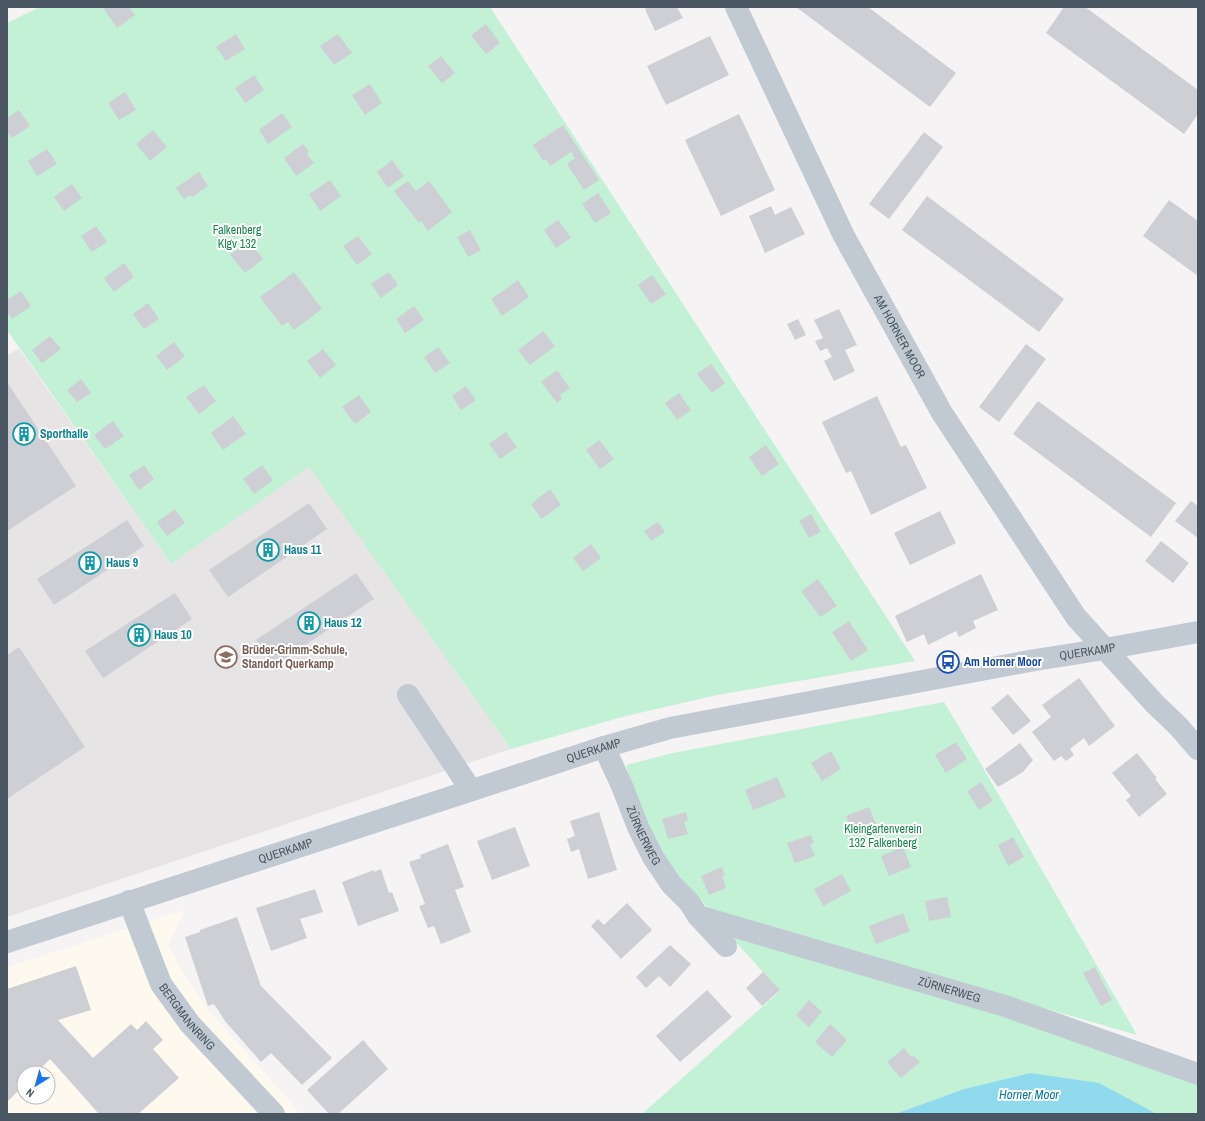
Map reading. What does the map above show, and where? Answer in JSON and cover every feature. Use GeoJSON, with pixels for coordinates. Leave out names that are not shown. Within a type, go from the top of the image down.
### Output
{"type":"FeatureCollection","features":[{"type":"Feature","properties":{"kind":"street","name":"AM HORNER MOOR"},"geometry":{"type":"LineString","coordinates":[[736,7],[844,236],[942,413],[1076,618],[1198,749]]}},
{"type":"Feature","properties":{"kind":"street","name":"QUERKAMP"},"geometry":{"type":"LineString","coordinates":[[7,942],[604,747],[670,728],[1028,661],[1198,632]]}},
{"type":"Feature","properties":{"kind":"street"},"geometry":{"type":"LineString","coordinates":[[408,695],[471,790]]}},
{"type":"Feature","properties":{"kind":"street","name":"ZÜRNERWEG"},"geometry":{"type":"LineString","coordinates":[[604,747],[622,786],[638,827],[653,857],[672,884],[689,902],[698,916],[726,946]]}},
{"type":"Feature","properties":{"kind":"street","name":"BERGMANNRING"},"geometry":{"type":"LineString","coordinates":[[129,901],[162,984],[190,1024],[274,1114]]}},
{"type":"Feature","properties":{"kind":"street","name":"ZÜRNERWEG"},"geometry":{"type":"LineString","coordinates":[[698,916],[1005,1006],[1198,1074]]}},
{"type":"Feature","properties":{"kind":"shaded area","name":"Brüder-Grimm-Schule, Standort Querkamp"},"geometry":{"type":"Polygon","coordinates":[[[19,349],[171,564],[309,466],[511,749],[7,917],[7,355],[19,349]]]}},
{"type":"Feature","properties":{"kind":"shaded area"},"geometry":{"type":"Polygon","coordinates":[[[185,910],[168,945],[186,978],[207,1008],[301,1114],[7,1114],[7,967],[185,910]]]}},
{"type":"Feature","properties":{"kind":"green space","name":"Falkenberg Klgv 132"},"geometry":{"type":"Polygon","coordinates":[[[40,7],[490,7],[915,661],[717,695],[622,717],[511,749],[309,467],[171,564],[7,330],[7,23],[40,7]]]}},
{"type":"Feature","properties":{"kind":"green space","name":"Kleingartenverein 132 Falkenberg"},"geometry":{"type":"Polygon","coordinates":[[[944,702],[1137,1035],[712,912],[678,876],[660,851],[646,823],[626,765],[673,753],[944,702]]]}},
{"type":"Feature","properties":{"kind":"green space"},"geometry":{"type":"Polygon","coordinates":[[[726,931],[1013,1017],[1198,1079],[1198,1114],[1155,1114],[1153,1112],[1030,1073],[964,1089],[895,1114],[642,1114],[780,991],[726,931]]]}},
{"type":"Feature","properties":{"kind":"water","name":"Horner Moor"},"geometry":{"type":"Polygon","coordinates":[[[1030,1073],[1099,1083],[1155,1114],[895,1114],[964,1089],[1030,1073]]]}},
{"type":"Feature","properties":{"kind":"building"},"geometry":{"type":"Polygon","coordinates":[[[107,7],[129,7],[135,15],[117,28],[104,9],[107,7]]]}},
{"type":"Feature","properties":{"kind":"building"},"geometry":{"type":"Polygon","coordinates":[[[650,7],[677,7],[683,18],[655,31],[645,9],[650,7]]]}},
{"type":"Feature","properties":{"kind":"building"},"geometry":{"type":"Polygon","coordinates":[[[796,7],[868,7],[956,73],[930,107],[796,7]]]}},
{"type":"Feature","properties":{"kind":"building"},"geometry":{"type":"Polygon","coordinates":[[[1064,7],[1085,7],[1198,90],[1198,114],[1184,134],[1046,33],[1064,7]]]}},
{"type":"Feature","properties":{"kind":"building"},"geometry":{"type":"Polygon","coordinates":[[[486,24],[500,43],[486,54],[471,35],[486,24]]]}},
{"type":"Feature","properties":{"kind":"building"},"geometry":{"type":"Polygon","coordinates":[[[236,34],[245,49],[226,61],[216,47],[236,34]]]}},
{"type":"Feature","properties":{"kind":"building"},"geometry":{"type":"Polygon","coordinates":[[[338,34],[352,53],[334,65],[320,46],[338,34]]]}},
{"type":"Feature","properties":{"kind":"building"},"geometry":{"type":"Polygon","coordinates":[[[710,36],[729,75],[666,105],[647,66],[710,36]]]}},
{"type":"Feature","properties":{"kind":"building"},"geometry":{"type":"Polygon","coordinates":[[[441,56],[455,73],[442,83],[428,66],[441,56]]]}},
{"type":"Feature","properties":{"kind":"building"},"geometry":{"type":"Polygon","coordinates":[[[254,75],[264,90],[245,103],[235,88],[254,75]]]}},
{"type":"Feature","properties":{"kind":"building"},"geometry":{"type":"Polygon","coordinates":[[[370,84],[382,103],[365,115],[352,95],[370,84]]]}},
{"type":"Feature","properties":{"kind":"building"},"geometry":{"type":"Polygon","coordinates":[[[125,92],[136,110],[119,120],[108,103],[125,92]]]}},
{"type":"Feature","properties":{"kind":"building"},"geometry":{"type":"Polygon","coordinates":[[[19,110],[30,126],[12,138],[7,131],[7,118],[19,110]]]}},
{"type":"Feature","properties":{"kind":"building"},"geometry":{"type":"Polygon","coordinates":[[[282,113],[292,127],[268,144],[259,130],[282,113]]]}},
{"type":"Feature","properties":{"kind":"building"},"geometry":{"type":"Polygon","coordinates":[[[739,114],[775,190],[721,216],[685,140],[739,114]]]}},
{"type":"Feature","properties":{"kind":"building"},"geometry":{"type":"Polygon","coordinates":[[[563,125],[599,180],[584,190],[567,164],[575,158],[571,152],[550,166],[546,159],[543,161],[533,145],[563,125]]]}},
{"type":"Feature","properties":{"kind":"building"},"geometry":{"type":"Polygon","coordinates":[[[153,130],[167,147],[150,161],[136,144],[153,130]]]}},
{"type":"Feature","properties":{"kind":"building"},"geometry":{"type":"Polygon","coordinates":[[[924,132],[943,147],[889,219],[869,204],[924,132]]]}},
{"type":"Feature","properties":{"kind":"building"},"geometry":{"type":"Polygon","coordinates":[[[303,144],[309,152],[307,154],[314,163],[296,176],[284,158],[303,144]]]}},
{"type":"Feature","properties":{"kind":"building"},"geometry":{"type":"Polygon","coordinates":[[[47,149],[57,164],[37,176],[28,161],[47,149]]]}},
{"type":"Feature","properties":{"kind":"building"},"geometry":{"type":"Polygon","coordinates":[[[392,160],[404,176],[388,188],[377,172],[392,160]]]}},
{"type":"Feature","properties":{"kind":"building"},"geometry":{"type":"Polygon","coordinates":[[[199,172],[208,186],[192,197],[190,195],[184,199],[176,188],[199,172]]]}},
{"type":"Feature","properties":{"kind":"building"},"geometry":{"type":"Polygon","coordinates":[[[330,180],[341,196],[320,211],[309,194],[330,180]]]}},
{"type":"Feature","properties":{"kind":"building"},"geometry":{"type":"Polygon","coordinates":[[[408,181],[416,191],[429,181],[452,212],[428,231],[421,221],[419,223],[394,191],[408,181]]]}},
{"type":"Feature","properties":{"kind":"building"},"geometry":{"type":"Polygon","coordinates":[[[72,184],[82,198],[64,211],[54,197],[72,184]]]}},
{"type":"Feature","properties":{"kind":"building"},"geometry":{"type":"Polygon","coordinates":[[[598,193],[611,213],[595,223],[582,204],[598,193]]]}},
{"type":"Feature","properties":{"kind":"building"},"geometry":{"type":"Polygon","coordinates":[[[927,196],[1064,299],[1039,332],[902,230],[927,196]]]}},
{"type":"Feature","properties":{"kind":"building"},"geometry":{"type":"Polygon","coordinates":[[[1169,200],[1198,221],[1198,276],[1143,236],[1169,200]]]}},
{"type":"Feature","properties":{"kind":"building"},"geometry":{"type":"Polygon","coordinates":[[[771,206],[775,215],[791,207],[805,234],[765,253],[749,216],[771,206]]]}},
{"type":"Feature","properties":{"kind":"building"},"geometry":{"type":"Polygon","coordinates":[[[558,220],[571,238],[556,248],[544,230],[558,220]]]}},
{"type":"Feature","properties":{"kind":"building"},"geometry":{"type":"Polygon","coordinates":[[[96,226],[107,242],[92,252],[81,236],[96,226]]]}},
{"type":"Feature","properties":{"kind":"building"},"geometry":{"type":"Polygon","coordinates":[[[470,230],[481,250],[468,257],[457,237],[470,230]]]}},
{"type":"Feature","properties":{"kind":"building"},"geometry":{"type":"Polygon","coordinates":[[[358,236],[372,254],[357,265],[343,246],[358,236]]]}},
{"type":"Feature","properties":{"kind":"building"},"geometry":{"type":"Polygon","coordinates":[[[249,241],[263,259],[245,273],[230,255],[249,241]]]}},
{"type":"Feature","properties":{"kind":"building"},"geometry":{"type":"Polygon","coordinates":[[[124,263],[134,277],[114,292],[104,278],[124,263]]]}},
{"type":"Feature","properties":{"kind":"building"},"geometry":{"type":"Polygon","coordinates":[[[294,272],[322,309],[294,330],[288,322],[282,326],[260,297],[294,272]]]}},
{"type":"Feature","properties":{"kind":"building"},"geometry":{"type":"Polygon","coordinates":[[[389,272],[398,285],[381,298],[371,284],[389,272]]]}},
{"type":"Feature","properties":{"kind":"building"},"geometry":{"type":"Polygon","coordinates":[[[652,275],[666,294],[651,304],[638,285],[652,275]]]}},
{"type":"Feature","properties":{"kind":"building"},"geometry":{"type":"Polygon","coordinates":[[[518,280],[529,297],[502,316],[491,299],[518,280]]]}},
{"type":"Feature","properties":{"kind":"building"},"geometry":{"type":"Polygon","coordinates":[[[21,291],[31,306],[12,319],[7,312],[7,300],[21,291]]]}},
{"type":"Feature","properties":{"kind":"building"},"geometry":{"type":"Polygon","coordinates":[[[148,303],[159,319],[144,329],[133,314],[148,303]]]}},
{"type":"Feature","properties":{"kind":"building"},"geometry":{"type":"Polygon","coordinates":[[[414,306],[424,320],[405,333],[396,319],[414,306]]]}},
{"type":"Feature","properties":{"kind":"building"},"geometry":{"type":"Polygon","coordinates":[[[839,309],[857,345],[845,350],[855,371],[834,381],[824,361],[832,357],[827,348],[820,351],[815,341],[823,338],[814,320],[839,309]]]}},
{"type":"Feature","properties":{"kind":"building"},"geometry":{"type":"Polygon","coordinates":[[[798,319],[806,335],[795,340],[787,324],[798,319]]]}},
{"type":"Feature","properties":{"kind":"building"},"geometry":{"type":"Polygon","coordinates":[[[543,331],[555,346],[530,365],[518,350],[543,331]]]}},
{"type":"Feature","properties":{"kind":"building"},"geometry":{"type":"Polygon","coordinates":[[[50,336],[61,349],[42,363],[32,350],[50,336]]]}},
{"type":"Feature","properties":{"kind":"building"},"geometry":{"type":"Polygon","coordinates":[[[174,342],[185,356],[167,370],[156,356],[174,342]]]}},
{"type":"Feature","properties":{"kind":"building"},"geometry":{"type":"Polygon","coordinates":[[[1026,344],[1046,359],[999,422],[979,407],[1026,344]]]}},
{"type":"Feature","properties":{"kind":"building"},"geometry":{"type":"Polygon","coordinates":[[[438,347],[450,363],[435,373],[424,357],[438,347]]]}},
{"type":"Feature","properties":{"kind":"building"},"geometry":{"type":"Polygon","coordinates":[[[323,349],[336,365],[320,378],[307,361],[323,349]]]}},
{"type":"Feature","properties":{"kind":"building"},"geometry":{"type":"Polygon","coordinates":[[[711,364],[725,383],[712,393],[697,374],[711,364]]]}},
{"type":"Feature","properties":{"kind":"building"},"geometry":{"type":"Polygon","coordinates":[[[557,370],[570,388],[560,395],[562,399],[557,403],[541,382],[557,370]]]}},
{"type":"Feature","properties":{"kind":"building"},"geometry":{"type":"Polygon","coordinates":[[[81,379],[91,393],[77,402],[67,390],[81,379]]]}},
{"type":"Feature","properties":{"kind":"building","name":"Sporthalle"},"geometry":{"type":"Polygon","coordinates":[[[7,382],[76,486],[7,531],[7,382]]]}},
{"type":"Feature","properties":{"kind":"building"},"geometry":{"type":"Polygon","coordinates":[[[204,385],[216,401],[199,414],[186,397],[204,385]]]}},
{"type":"Feature","properties":{"kind":"building"},"geometry":{"type":"Polygon","coordinates":[[[466,386],[476,400],[461,410],[452,396],[466,386]]]}},
{"type":"Feature","properties":{"kind":"building"},"geometry":{"type":"Polygon","coordinates":[[[679,393],[691,410],[677,420],[665,403],[679,393]]]}},
{"type":"Feature","properties":{"kind":"building"},"geometry":{"type":"Polygon","coordinates":[[[359,395],[371,412],[355,424],[342,407],[359,395]]]}},
{"type":"Feature","properties":{"kind":"building"},"geometry":{"type":"Polygon","coordinates":[[[877,396],[901,447],[906,445],[927,488],[871,515],[851,471],[846,473],[822,422],[877,396]]]}},
{"type":"Feature","properties":{"kind":"building"},"geometry":{"type":"Polygon","coordinates":[[[1038,401],[1176,503],[1151,537],[1013,434],[1038,401]]]}},
{"type":"Feature","properties":{"kind":"building"},"geometry":{"type":"Polygon","coordinates":[[[233,416],[246,434],[223,450],[211,433],[233,416]]]}},
{"type":"Feature","properties":{"kind":"building"},"geometry":{"type":"Polygon","coordinates":[[[113,421],[124,436],[105,449],[94,435],[113,421]]]}},
{"type":"Feature","properties":{"kind":"building"},"geometry":{"type":"Polygon","coordinates":[[[506,432],[517,447],[500,459],[489,444],[506,432]]]}},
{"type":"Feature","properties":{"kind":"building"},"geometry":{"type":"Polygon","coordinates":[[[599,440],[614,459],[600,469],[586,450],[599,440]]]}},
{"type":"Feature","properties":{"kind":"building"},"geometry":{"type":"Polygon","coordinates":[[[766,445],[779,464],[762,476],[749,457],[766,445]]]}},
{"type":"Feature","properties":{"kind":"building"},"geometry":{"type":"Polygon","coordinates":[[[144,465],[154,479],[139,490],[129,475],[144,465]]]}},
{"type":"Feature","properties":{"kind":"building"},"geometry":{"type":"Polygon","coordinates":[[[262,465],[273,480],[254,494],[243,479],[262,465]]]}},
{"type":"Feature","properties":{"kind":"building"},"geometry":{"type":"Polygon","coordinates":[[[550,489],[561,505],[541,519],[531,504],[550,489]]]}},
{"type":"Feature","properties":{"kind":"building"},"geometry":{"type":"Polygon","coordinates":[[[1191,501],[1198,506],[1198,538],[1175,521],[1191,501]]]}},
{"type":"Feature","properties":{"kind":"building","name":"Haus 11"},"geometry":{"type":"Polygon","coordinates":[[[309,503],[327,529],[228,597],[209,570],[309,503]]]}},
{"type":"Feature","properties":{"kind":"building"},"geometry":{"type":"Polygon","coordinates":[[[175,509],[185,523],[167,536],[157,522],[175,509]]]}},
{"type":"Feature","properties":{"kind":"building"},"geometry":{"type":"Polygon","coordinates":[[[940,511],[956,543],[910,565],[894,533],[940,511]]]}},
{"type":"Feature","properties":{"kind":"building"},"geometry":{"type":"Polygon","coordinates":[[[811,514],[821,532],[809,538],[799,521],[811,514]]]}},
{"type":"Feature","properties":{"kind":"building","name":"Haus 9"},"geometry":{"type":"Polygon","coordinates":[[[127,520],[144,546],[54,605],[37,579],[127,520]]]}},
{"type":"Feature","properties":{"kind":"building"},"geometry":{"type":"Polygon","coordinates":[[[658,522],[665,532],[651,541],[644,531],[658,522]]]}},
{"type":"Feature","properties":{"kind":"building"},"geometry":{"type":"Polygon","coordinates":[[[1161,541],[1189,563],[1173,583],[1145,561],[1161,541]]]}},
{"type":"Feature","properties":{"kind":"building"},"geometry":{"type":"Polygon","coordinates":[[[591,544],[601,558],[583,571],[573,558],[591,544]]]}},
{"type":"Feature","properties":{"kind":"building","name":"Haus 12"},"geometry":{"type":"Polygon","coordinates":[[[356,573],[374,599],[274,666],[256,640],[356,573]]]}},
{"type":"Feature","properties":{"kind":"building"},"geometry":{"type":"Polygon","coordinates":[[[981,574],[998,610],[973,621],[976,628],[959,637],[956,631],[928,645],[924,634],[907,642],[895,616],[981,574]]]}},
{"type":"Feature","properties":{"kind":"building"},"geometry":{"type":"Polygon","coordinates":[[[818,579],[837,606],[820,617],[801,591],[818,579]]]}},
{"type":"Feature","properties":{"kind":"building","name":"Haus 10"},"geometry":{"type":"Polygon","coordinates":[[[175,593],[192,619],[103,678],[85,651],[175,593]]]}},
{"type":"Feature","properties":{"kind":"building"},"geometry":{"type":"Polygon","coordinates":[[[849,621],[868,650],[851,661],[832,632],[849,621]]]}},
{"type":"Feature","properties":{"kind":"building"},"geometry":{"type":"Polygon","coordinates":[[[19,647],[85,747],[7,799],[7,655],[19,647]]]}},
{"type":"Feature","properties":{"kind":"building"},"geometry":{"type":"Polygon","coordinates":[[[1079,678],[1115,726],[1089,746],[1084,738],[1070,749],[1074,755],[1066,761],[1061,756],[1054,761],[1032,732],[1051,717],[1042,705],[1079,678]]]}},
{"type":"Feature","properties":{"kind":"building"},"geometry":{"type":"Polygon","coordinates":[[[1008,694],[1031,721],[1013,735],[991,708],[1008,694]]]}},
{"type":"Feature","properties":{"kind":"building"},"geometry":{"type":"Polygon","coordinates":[[[956,742],[967,759],[946,773],[935,755],[956,742]]]}},
{"type":"Feature","properties":{"kind":"building"},"geometry":{"type":"Polygon","coordinates":[[[1020,743],[1033,760],[1023,772],[998,787],[985,769],[1020,743]]]}},
{"type":"Feature","properties":{"kind":"building"},"geometry":{"type":"Polygon","coordinates":[[[831,751],[841,769],[822,781],[811,763],[831,751]]]}},
{"type":"Feature","properties":{"kind":"building"},"geometry":{"type":"Polygon","coordinates":[[[1137,753],[1157,778],[1155,779],[1167,794],[1139,817],[1126,800],[1131,796],[1112,773],[1137,753]]]}},
{"type":"Feature","properties":{"kind":"building"},"geometry":{"type":"Polygon","coordinates":[[[777,777],[786,797],[753,810],[745,790],[777,777]]]}},
{"type":"Feature","properties":{"kind":"building"},"geometry":{"type":"Polygon","coordinates":[[[981,782],[993,801],[979,810],[967,791],[981,782]]]}},
{"type":"Feature","properties":{"kind":"building"},"geometry":{"type":"Polygon","coordinates":[[[869,807],[876,824],[852,833],[846,816],[869,807]]]}},
{"type":"Feature","properties":{"kind":"building"},"geometry":{"type":"Polygon","coordinates":[[[599,812],[617,870],[588,879],[579,849],[571,852],[567,839],[575,836],[570,821],[599,812]]]}},
{"type":"Feature","properties":{"kind":"building"},"geometry":{"type":"Polygon","coordinates":[[[686,812],[688,820],[684,822],[688,834],[668,839],[662,819],[686,812]]]}},
{"type":"Feature","properties":{"kind":"building"},"geometry":{"type":"Polygon","coordinates":[[[515,827],[530,866],[492,880],[477,841],[515,827]]]}},
{"type":"Feature","properties":{"kind":"building"},"geometry":{"type":"Polygon","coordinates":[[[811,835],[814,843],[810,844],[815,856],[795,863],[787,843],[811,835]]]}},
{"type":"Feature","properties":{"kind":"building"},"geometry":{"type":"Polygon","coordinates":[[[1013,837],[1024,857],[1008,866],[998,845],[1013,837]]]}},
{"type":"Feature","properties":{"kind":"building"},"geometry":{"type":"Polygon","coordinates":[[[448,844],[464,887],[455,890],[471,932],[441,944],[434,926],[428,928],[419,906],[425,904],[409,862],[421,858],[420,855],[448,844]]]}},
{"type":"Feature","properties":{"kind":"building"},"geometry":{"type":"Polygon","coordinates":[[[903,847],[911,867],[889,876],[881,856],[903,847]]]}},
{"type":"Feature","properties":{"kind":"building"},"geometry":{"type":"Polygon","coordinates":[[[722,867],[725,875],[722,876],[726,888],[709,895],[701,876],[722,867]]]}},
{"type":"Feature","properties":{"kind":"building"},"geometry":{"type":"Polygon","coordinates":[[[381,869],[389,893],[392,892],[399,911],[358,926],[342,882],[374,870],[374,872],[381,869]]]}},
{"type":"Feature","properties":{"kind":"building"},"geometry":{"type":"Polygon","coordinates":[[[842,874],[851,891],[823,906],[814,889],[842,874]]]}},
{"type":"Feature","properties":{"kind":"building"},"geometry":{"type":"Polygon","coordinates":[[[315,889],[323,912],[300,919],[307,938],[271,951],[256,908],[315,889]]]}},
{"type":"Feature","properties":{"kind":"building"},"geometry":{"type":"Polygon","coordinates":[[[947,897],[951,917],[929,921],[925,901],[947,897]]]}},
{"type":"Feature","properties":{"kind":"building"},"geometry":{"type":"Polygon","coordinates":[[[627,903],[652,930],[621,959],[591,926],[598,919],[604,925],[627,903]]]}},
{"type":"Feature","properties":{"kind":"building"},"geometry":{"type":"Polygon","coordinates":[[[903,913],[910,931],[876,944],[869,926],[903,913]]]}},
{"type":"Feature","properties":{"kind":"building"},"geometry":{"type":"Polygon","coordinates":[[[237,917],[261,986],[332,1058],[302,1085],[271,1053],[261,1062],[225,1021],[214,1004],[208,1006],[185,937],[237,917]]]}},
{"type":"Feature","properties":{"kind":"building"},"geometry":{"type":"Polygon","coordinates":[[[670,945],[691,964],[670,987],[659,976],[646,988],[636,977],[670,945]]]}},
{"type":"Feature","properties":{"kind":"building"},"geometry":{"type":"Polygon","coordinates":[[[76,966],[91,1010],[58,1020],[93,1058],[131,1024],[137,1030],[146,1021],[163,1040],[153,1049],[179,1078],[138,1114],[99,1114],[50,1059],[44,1065],[16,1065],[16,1093],[7,1102],[7,989],[76,966]]]}},
{"type":"Feature","properties":{"kind":"building"},"geometry":{"type":"Polygon","coordinates":[[[1095,967],[1112,1000],[1101,1006],[1083,973],[1095,967]]]}},
{"type":"Feature","properties":{"kind":"building"},"geometry":{"type":"Polygon","coordinates":[[[763,972],[780,990],[762,1006],[746,988],[763,972]]]}},
{"type":"Feature","properties":{"kind":"building"},"geometry":{"type":"Polygon","coordinates":[[[707,990],[732,1017],[680,1062],[656,1036],[707,990]]]}},
{"type":"Feature","properties":{"kind":"building"},"geometry":{"type":"Polygon","coordinates":[[[809,1000],[822,1012],[809,1027],[796,1015],[809,1000]]]}},
{"type":"Feature","properties":{"kind":"building"},"geometry":{"type":"Polygon","coordinates":[[[830,1024],[847,1040],[832,1057],[815,1042],[830,1024]]]}},
{"type":"Feature","properties":{"kind":"building"},"geometry":{"type":"Polygon","coordinates":[[[363,1040],[388,1069],[338,1114],[329,1114],[307,1090],[363,1040]]]}},
{"type":"Feature","properties":{"kind":"building"},"geometry":{"type":"Polygon","coordinates":[[[904,1048],[911,1057],[913,1055],[920,1062],[901,1078],[887,1062],[904,1048]]]}},
{"type":"Feature","properties":{"kind":"place","name":"Sporthalle"},"geometry":{"type":"Point","coordinates":[24,434]}},
{"type":"Feature","properties":{"kind":"place","name":"Haus 11"},"geometry":{"type":"Point","coordinates":[268,550]}},
{"type":"Feature","properties":{"kind":"place","name":"Haus 9"},"geometry":{"type":"Point","coordinates":[90,563]}},
{"type":"Feature","properties":{"kind":"place","name":"Haus 12"},"geometry":{"type":"Point","coordinates":[309,623]}},
{"type":"Feature","properties":{"kind":"place","name":"Haus 10"},"geometry":{"type":"Point","coordinates":[139,635]}},
{"type":"Feature","properties":{"kind":"place","name":"Brüder-Grimm-Schule, Standort Querkamp"},"geometry":{"type":"Point","coordinates":[226,657]}},
{"type":"Feature","properties":{"kind":"place","name":"Am Horner Moor"},"geometry":{"type":"Point","coordinates":[948,662]}}]}
